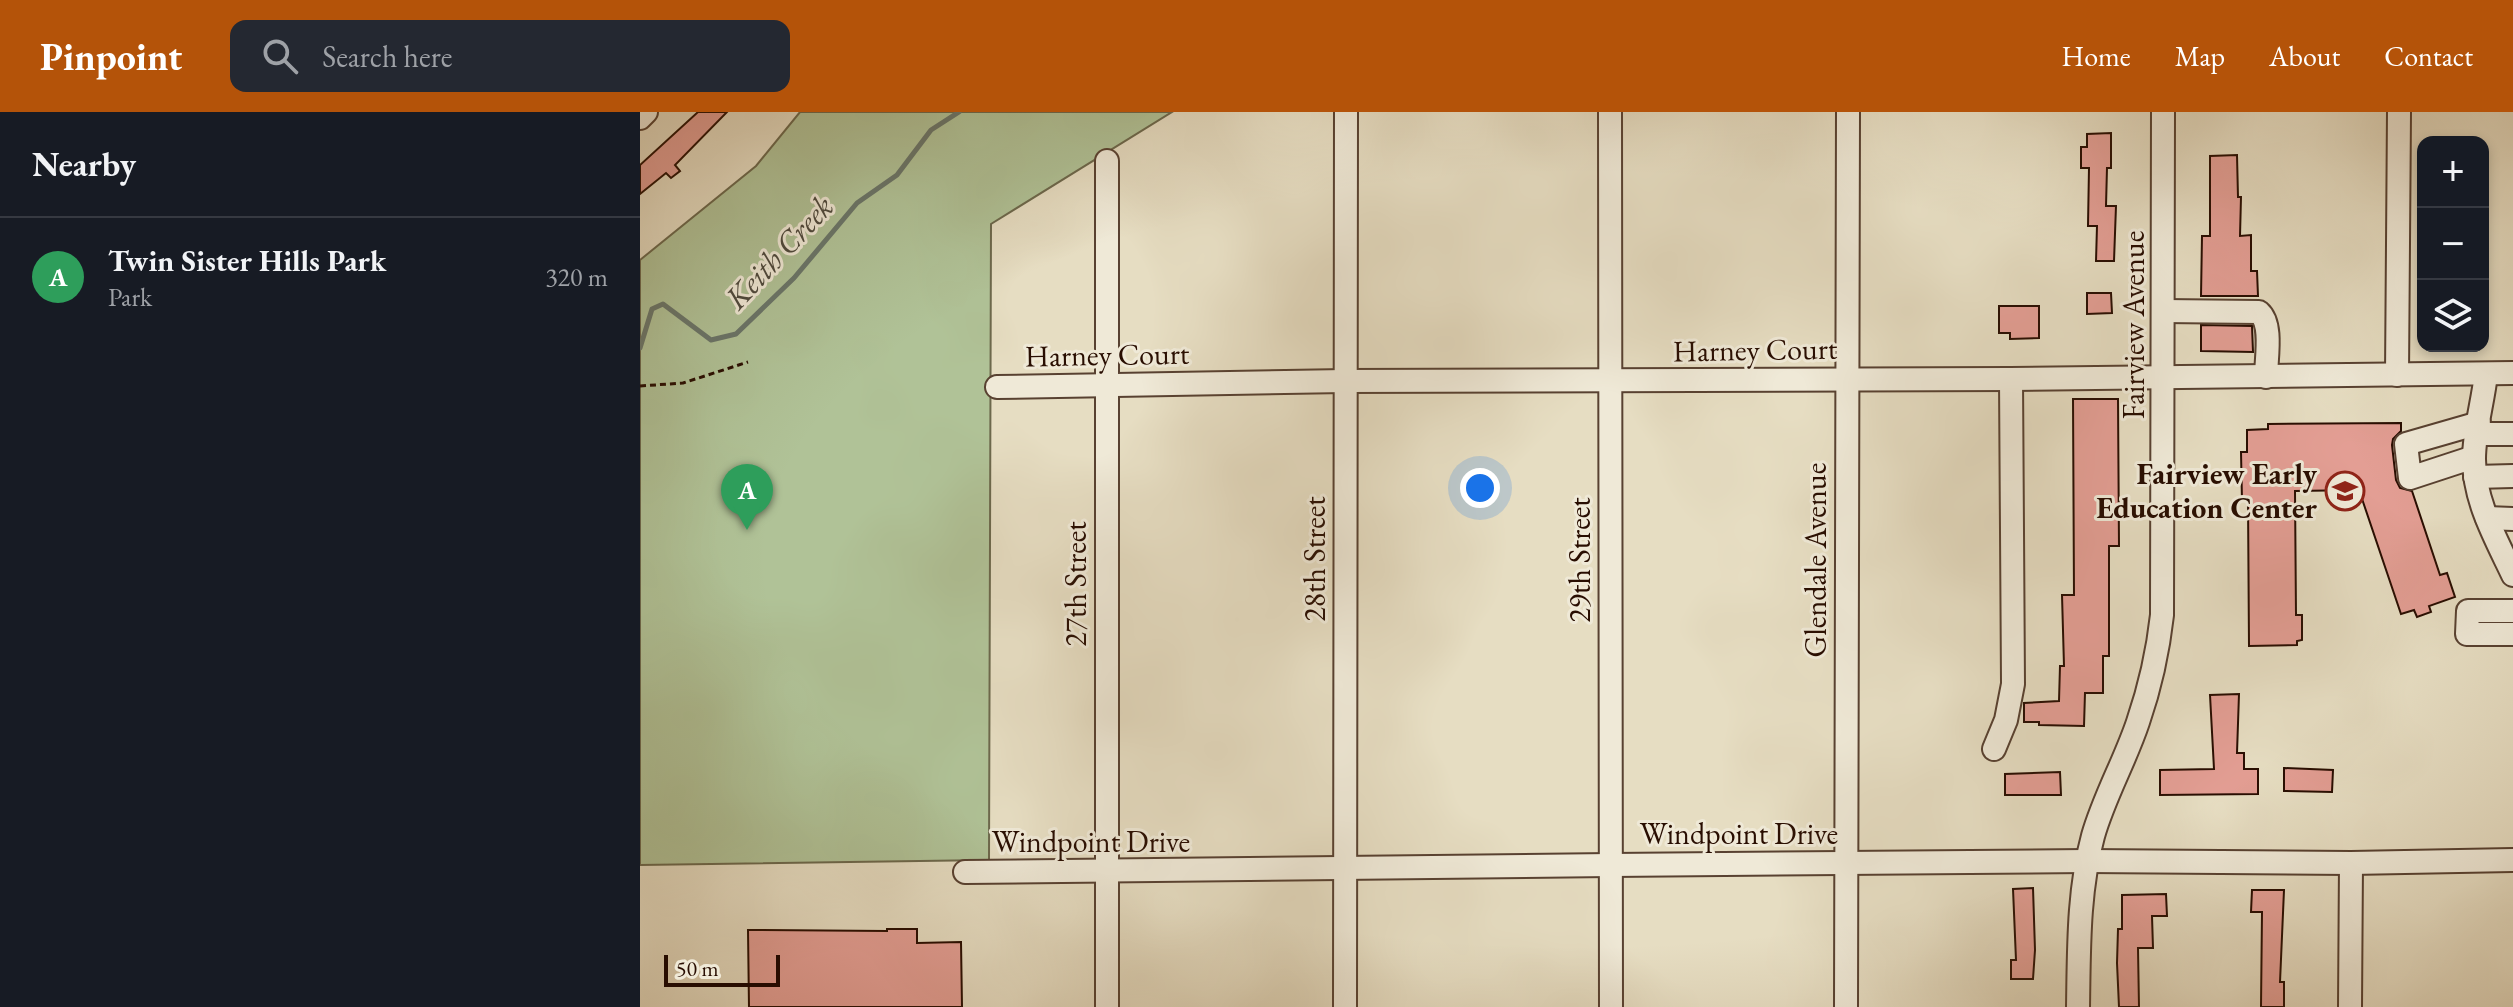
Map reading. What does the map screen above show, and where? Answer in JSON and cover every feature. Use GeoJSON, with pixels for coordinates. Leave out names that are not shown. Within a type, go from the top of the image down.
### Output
{"type":"FeatureCollection","features":[{"type":"Feature","properties":{"kind":"street"},"geometry":{"type":"LineString","coordinates":[[640,118],[646,112]]}},
{"type":"Feature","properties":{"kind":"street","name":"28th Street"},"geometry":{"type":"LineString","coordinates":[[1345,1007],[1346,112]]}},
{"type":"Feature","properties":{"kind":"street","name":"29th Street"},"geometry":{"type":"LineString","coordinates":[[1610,112],[1611,1007]]}},
{"type":"Feature","properties":{"kind":"street","name":"Glendale Avenue"},"geometry":{"type":"LineString","coordinates":[[1846,1007],[1848,112]]}},
{"type":"Feature","properties":{"kind":"street","name":"Fairview Avenue"},"geometry":{"type":"LineString","coordinates":[[2078,1007],[2079,940],[2087,861],[2104,806],[2137,724],[2159,639],[2163,599],[2163,112]]}},
{"type":"Feature","properties":{"kind":"street"},"geometry":{"type":"LineString","coordinates":[[2397,375],[2399,112]]}},
{"type":"Feature","properties":{"kind":"street","name":"27th Street"},"geometry":{"type":"LineString","coordinates":[[1107,161],[1107,1007]]}},
{"type":"Feature","properties":{"kind":"street"},"geometry":{"type":"LineString","coordinates":[[2163,311],[2259,312],[2264,316],[2266,326],[2266,377]]}},
{"type":"Feature","properties":{"kind":"street","name":"Harney Court"},"geometry":{"type":"LineString","coordinates":[[997,387],[1345,381],[2011,379],[2513,373]]}},
{"type":"Feature","properties":{"kind":"street"},"geometry":{"type":"LineString","coordinates":[[2486,374],[2475,467],[2487,518],[2511,565]]}},
{"type":"Feature","properties":{"kind":"street"},"geometry":{"type":"LineString","coordinates":[[1994,749],[2006,720],[2013,684],[2011,379]]}},
{"type":"Feature","properties":{"kind":"street"},"geometry":{"type":"LineString","coordinates":[[2513,434],[2478,428],[2406,444],[2410,478],[2475,467],[2513,476]]}},
{"type":"Feature","properties":{"kind":"street"},"geometry":{"type":"LineString","coordinates":[[2487,518],[2513,519]]}},
{"type":"Feature","properties":{"kind":"street"},"geometry":{"type":"LineString","coordinates":[[2513,611],[2468,611],[2467,634],[2513,634]]}},
{"type":"Feature","properties":{"kind":"street","name":"Windpoint Drive"},"geometry":{"type":"LineString","coordinates":[[965,872],[2513,860]]}},
{"type":"Feature","properties":{"kind":"street"},"geometry":{"type":"LineString","coordinates":[[2350,1007],[2351,863]]}},
{"type":"Feature","properties":{"kind":"path"},"geometry":{"type":"LineString","coordinates":[[640,386],[695,380],[748,362]]}},
{"type":"Feature","properties":{"kind":"green space"},"geometry":{"type":"Polygon","coordinates":[[[800,112],[1172,112],[991,224],[989,860],[640,865],[640,260],[756,166],[800,112]]]}},
{"type":"Feature","properties":{"kind":"building"},"geometry":{"type":"Polygon","coordinates":[[[698,112],[727,112],[675,165],[680,171],[671,178],[666,173],[640,194],[640,165],[698,112]]]}},
{"type":"Feature","properties":{"kind":"building"},"geometry":{"type":"Polygon","coordinates":[[[2111,133],[2106,206],[2116,206],[2114,261],[2096,261],[2097,226],[2088,226],[2089,168],[2081,168],[2081,147],[2087,147],[2087,134],[2111,133]]]}},
{"type":"Feature","properties":{"kind":"building"},"geometry":{"type":"Polygon","coordinates":[[[2237,155],[2238,197],[2241,197],[2240,236],[2251,235],[2251,271],[2257,271],[2258,296],[2201,296],[2202,236],[2210,236],[2210,156],[2237,155]]]}},
{"type":"Feature","properties":{"kind":"building"},"geometry":{"type":"Polygon","coordinates":[[[2087,293],[2111,293],[2112,313],[2087,314],[2087,293]]]}},
{"type":"Feature","properties":{"kind":"building"},"geometry":{"type":"Polygon","coordinates":[[[1999,306],[2039,306],[2039,338],[2010,339],[2010,333],[1999,333],[1999,306]]]}},
{"type":"Feature","properties":{"kind":"building"},"geometry":{"type":"Polygon","coordinates":[[[2201,325],[2252,326],[2253,352],[2201,351],[2201,325]]]}},
{"type":"Feature","properties":{"kind":"building"},"geometry":{"type":"Polygon","coordinates":[[[2073,399],[2118,399],[2119,546],[2109,546],[2109,656],[2103,656],[2103,693],[2085,693],[2084,726],[2039,725],[2039,722],[2024,722],[2024,703],[2059,701],[2060,666],[2064,666],[2062,595],[2074,595],[2073,399]]]}},
{"type":"Feature","properties":{"kind":"building"},"geometry":{"type":"Polygon","coordinates":[[[2401,423],[2401,431],[2393,439],[2392,445],[2396,480],[2400,488],[2412,491],[2440,575],[2447,573],[2455,597],[2429,606],[2431,612],[2417,617],[2414,610],[2401,614],[2359,490],[2295,491],[2296,615],[2302,615],[2302,640],[2297,641],[2297,645],[2249,646],[2248,501],[2242,501],[2241,452],[2247,452],[2247,430],[2268,429],[2268,424],[2401,423]]]}},
{"type":"Feature","properties":{"kind":"building"},"geometry":{"type":"Polygon","coordinates":[[[2239,694],[2237,753],[2244,753],[2244,769],[2258,769],[2258,794],[2160,795],[2160,770],[2214,769],[2210,695],[2239,694]]]}},
{"type":"Feature","properties":{"kind":"building"},"geometry":{"type":"Polygon","coordinates":[[[2284,768],[2333,770],[2332,792],[2284,791],[2284,768]]]}},
{"type":"Feature","properties":{"kind":"building"},"geometry":{"type":"Polygon","coordinates":[[[2060,772],[2061,795],[2005,795],[2005,774],[2060,772]]]}},
{"type":"Feature","properties":{"kind":"building"},"geometry":{"type":"Polygon","coordinates":[[[2033,888],[2033,979],[2011,979],[2011,960],[2016,960],[2013,889],[2033,888]]]}},
{"type":"Feature","properties":{"kind":"building"},"geometry":{"type":"Polygon","coordinates":[[[2252,890],[2284,890],[2280,982],[2284,982],[2284,1007],[2261,1007],[2262,912],[2251,912],[2252,890]]]}},
{"type":"Feature","properties":{"kind":"building"},"geometry":{"type":"Polygon","coordinates":[[[2166,894],[2167,916],[2152,916],[2153,948],[2138,948],[2139,1007],[2119,1007],[2117,963],[2118,929],[2122,929],[2122,895],[2166,894]]]}},
{"type":"Feature","properties":{"kind":"building"},"geometry":{"type":"Polygon","coordinates":[[[917,929],[917,943],[961,942],[962,1007],[749,1007],[748,930],[917,929]]]}},
{"type":"Feature","properties":{"kind":"waterway","name":"Keith Creek"},"geometry":{"type":"LineString","coordinates":[[640,348],[652,309],[663,304],[711,340],[736,334],[794,278],[857,203],[897,175],[931,130],[959,112]]}},
{"type":"Feature","properties":{"kind":"place","name":"Fairview Early Education Center"},"geometry":{"type":"Point","coordinates":[2345,491]}},
{"type":"Feature","properties":{"kind":"place","name":"Twin Sister Hills Park"},"geometry":{"type":"Point","coordinates":[747,530]}}]}
